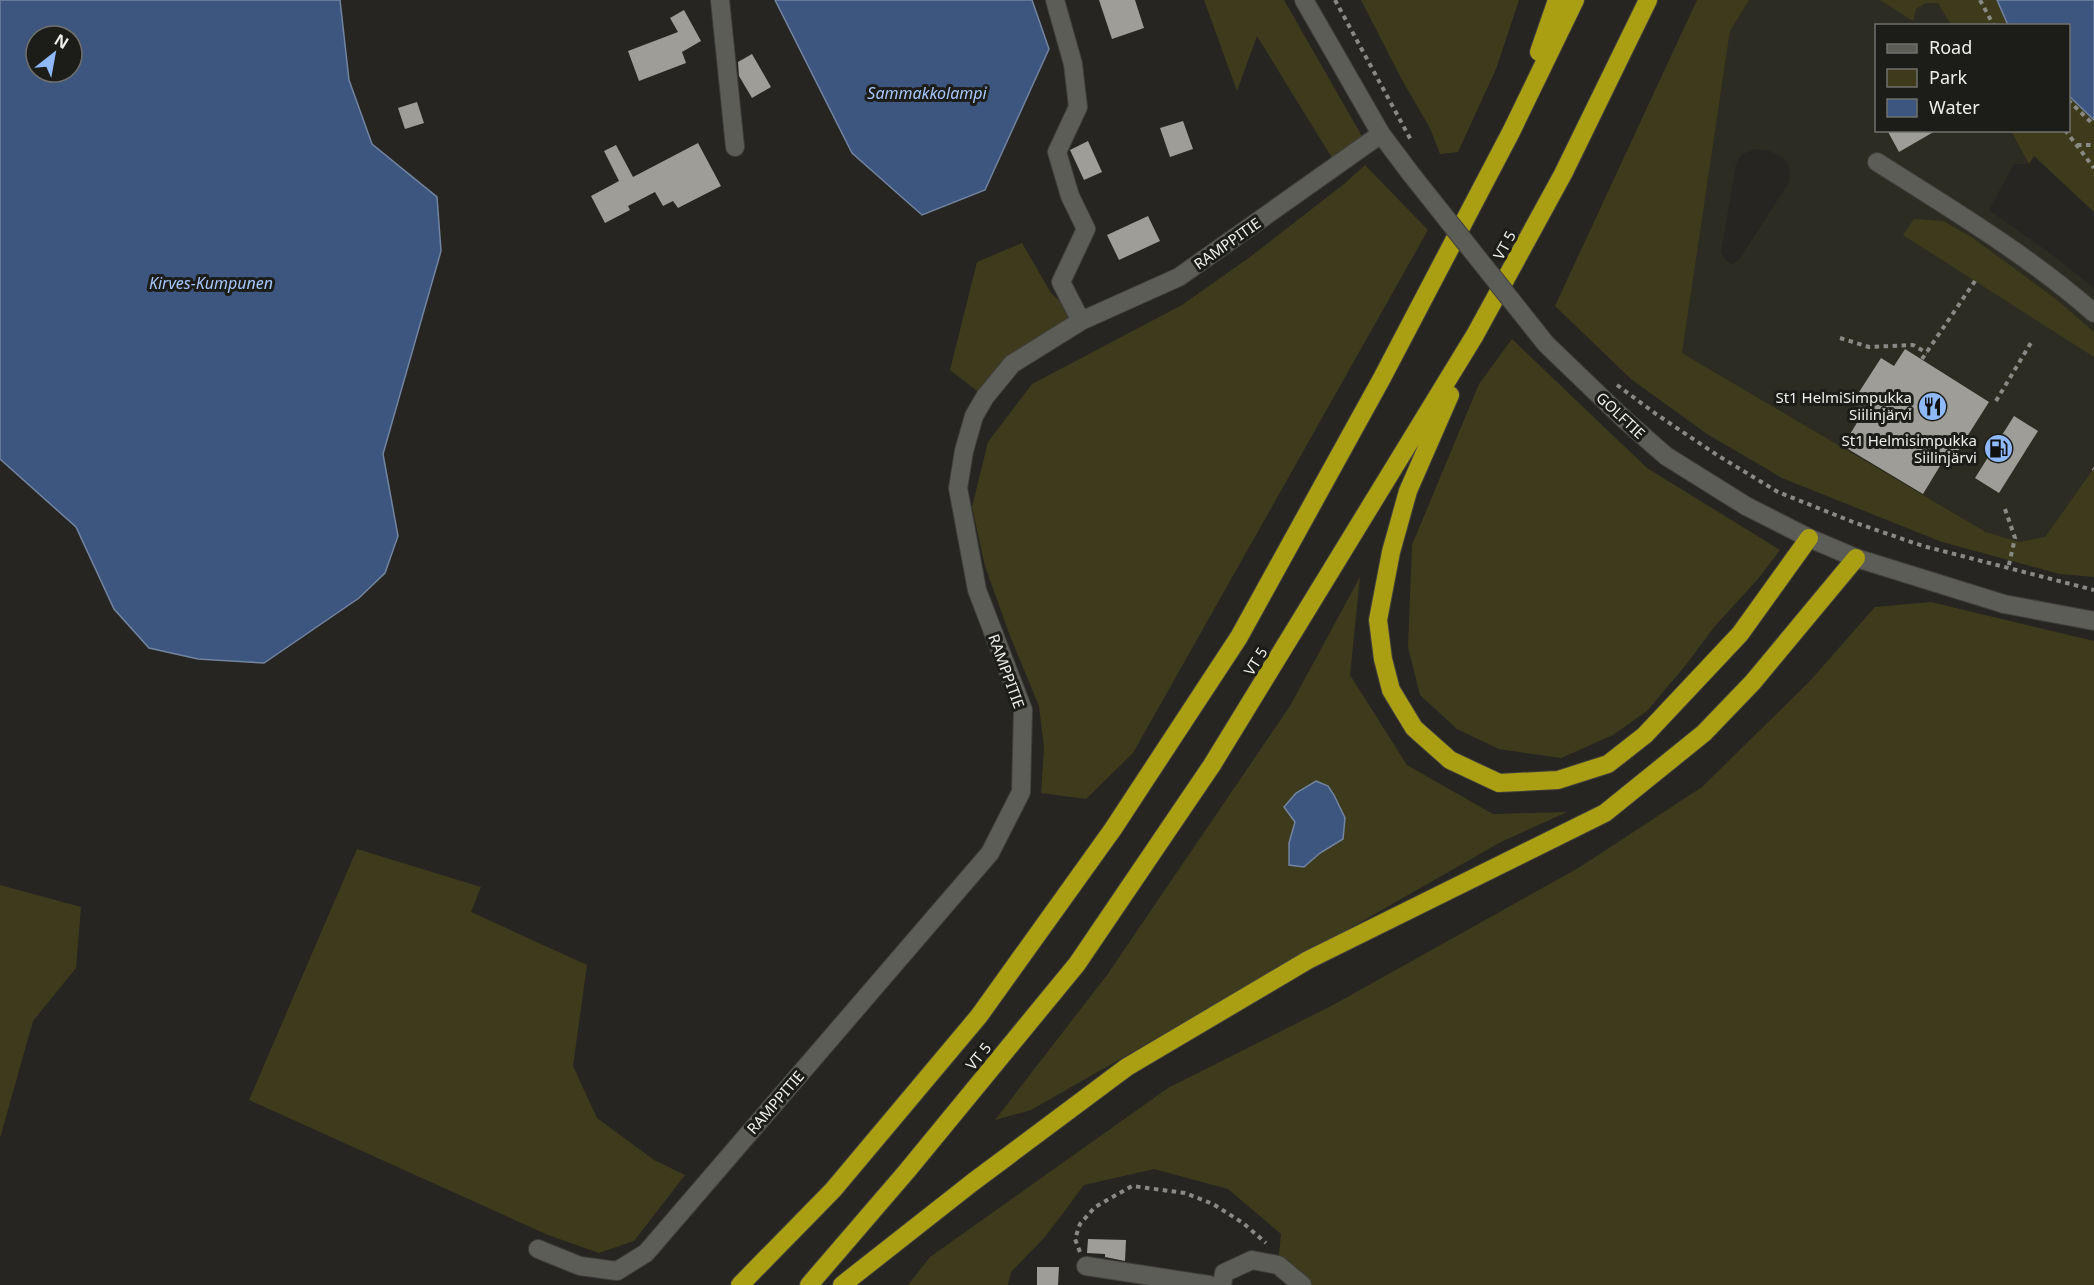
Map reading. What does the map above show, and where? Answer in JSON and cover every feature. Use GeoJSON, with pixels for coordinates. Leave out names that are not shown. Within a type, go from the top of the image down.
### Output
{"type":"FeatureCollection","features":[{"type":"Feature","properties":{"kind":"highway"},"geometry":{"type":"LineString","coordinates":[[1510,132],[1557,0]]}},
{"type":"Feature","properties":{"kind":"highway","name":"VT 5"},"geometry":{"type":"LineString","coordinates":[[740,1285],[833,1190],[979,1016],[1113,829],[1239,637],[1382,378],[1510,132],[1575,0]]}},
{"type":"Feature","properties":{"kind":"highway","name":"VT 5"},"geometry":{"type":"LineString","coordinates":[[809,1285],[907,1171],[1077,964],[1212,765],[1475,336],[1563,174],[1648,0]]}},
{"type":"Feature","properties":{"kind":"highway"},"geometry":{"type":"LineString","coordinates":[[1475,336],[1408,491],[1391,552],[1378,620],[1383,659],[1391,690],[1414,728],[1450,760],[1499,783],[1558,780],[1608,764],[1645,735],[1740,634],[1809,538]]}},
{"type":"Feature","properties":{"kind":"highway"},"geometry":{"type":"LineString","coordinates":[[842,1285],[982,1175],[1127,1067],[1308,960],[1605,813],[1704,732],[1753,682],[1856,558]]}},
{"type":"Feature","properties":{"kind":"street"},"geometry":{"type":"LineString","coordinates":[[720,0],[735,147]]}},
{"type":"Feature","properties":{"kind":"street"},"geometry":{"type":"LineString","coordinates":[[1055,0],[1073,64],[1078,107],[1057,152],[1070,196],[1086,229],[1062,282],[1081,321]]}},
{"type":"Feature","properties":{"kind":"street","name":"GOLFTIE"},"geometry":{"type":"LineString","coordinates":[[1304,0],[1381,134],[1411,174],[1546,344],[1666,456],[1746,506],[1809,538],[1856,558],[2004,604],[2094,621]]}},
{"type":"Feature","properties":{"kind":"street","name":"RAMPPITIE"},"geometry":{"type":"LineString","coordinates":[[538,1250],[580,1266],[617,1271],[646,1253],[990,853],[1021,792],[1023,710],[977,590],[958,488],[964,451],[974,416],[985,397],[1012,364],[1081,321],[1179,277],[1381,134]]}},
{"type":"Feature","properties":{"kind":"street"},"geometry":{"type":"LineString","coordinates":[[1877,162],[2071,292],[2094,313]]}},
{"type":"Feature","properties":{"kind":"street"},"geometry":{"type":"LineString","coordinates":[[1222,1285],[1224,1273],[1252,1260],[1278,1265],[1302,1285]]}},
{"type":"Feature","properties":{"kind":"street"},"geometry":{"type":"LineString","coordinates":[[1086,1266],[1209,1285]]}},
{"type":"Feature","properties":{"kind":"path"},"geometry":{"type":"LineString","coordinates":[[1335,0],[1415,147]]}},
{"type":"Feature","properties":{"kind":"path"},"geometry":{"type":"LineString","coordinates":[[1980,0],[1993,24]]}},
{"type":"Feature","properties":{"kind":"path"},"geometry":{"type":"LineString","coordinates":[[2070,102],[2094,125]]}},
{"type":"Feature","properties":{"kind":"path"},"geometry":{"type":"LineString","coordinates":[[2066,132],[2094,168]]}},
{"type":"Feature","properties":{"kind":"path"},"geometry":{"type":"LineString","coordinates":[[2076,145],[2094,145]]}},
{"type":"Feature","properties":{"kind":"path"},"geometry":{"type":"LineString","coordinates":[[1922,359],[1974,281]]}},
{"type":"Feature","properties":{"kind":"path"},"geometry":{"type":"LineString","coordinates":[[1840,338],[1869,347],[1913,345],[1927,353]]}},
{"type":"Feature","properties":{"kind":"path"},"geometry":{"type":"LineString","coordinates":[[1996,401],[2032,341]]}},
{"type":"Feature","properties":{"kind":"path"},"geometry":{"type":"LineString","coordinates":[[1612,381],[1717,455],[1778,492],[1852,522],[1923,546],[2094,590]]}},
{"type":"Feature","properties":{"kind":"path"},"geometry":{"type":"LineString","coordinates":[[2005,509],[2015,538],[2008,569]]}},
{"type":"Feature","properties":{"kind":"path"},"geometry":{"type":"LineString","coordinates":[[1086,1266],[1075,1239],[1080,1224],[1095,1207],[1132,1186],[1185,1193],[1214,1204],[1244,1223],[1267,1244],[1278,1265]]}},
{"type":"Feature","properties":{"kind":"shaded area","name":"St1 Helmisimpukka Siilinjärvi"},"geometry":{"type":"Polygon","coordinates":[[[1749,0],[1880,0],[1913,20],[1916,9],[1926,3],[1939,3],[1950,24],[1875,24],[1875,132],[2012,132],[2029,164],[2014,164],[1989,210],[2050,253],[2094,288],[2094,468],[2045,537],[2019,542],[1987,532],[1682,353],[1730,31],[1749,0]],[[1754,149],[1741,155],[1736,164],[1721,252],[1726,261],[1733,264],[1739,260],[1789,182],[1788,164],[1783,158],[1770,151],[1754,149]]]}},
{"type":"Feature","properties":{"kind":"green space"},"geometry":{"type":"Polygon","coordinates":[[[1204,0],[1284,0],[1367,145],[1337,166],[1257,36],[1237,91],[1204,0]]]}},
{"type":"Feature","properties":{"kind":"green space"},"geometry":{"type":"Polygon","coordinates":[[[1361,0],[1519,0],[1496,69],[1458,152],[1440,154],[1430,128],[1402,80],[1361,0]]]}},
{"type":"Feature","properties":{"kind":"green space"},"geometry":{"type":"Polygon","coordinates":[[[1697,0],[1749,0],[1730,31],[1682,353],[1986,532],[2019,542],[2045,537],[2094,468],[2094,577],[2060,574],[1942,542],[1782,478],[1707,434],[1631,379],[1555,306],[1697,0]]]}},
{"type":"Feature","properties":{"kind":"green space"},"geometry":{"type":"Polygon","coordinates":[[[1880,0],[1997,0],[2008,24],[1950,24],[1938,3],[1926,3],[1916,9],[1913,21],[1880,0]]]}},
{"type":"Feature","properties":{"kind":"green space"},"geometry":{"type":"Polygon","coordinates":[[[2070,97],[2094,120],[2094,212],[2034,156],[2029,164],[2012,132],[2070,132],[2070,97]]]}},
{"type":"Feature","properties":{"kind":"green space"},"geometry":{"type":"Polygon","coordinates":[[[1365,165],[1428,230],[1133,753],[1086,799],[1041,793],[1044,748],[1039,706],[1010,636],[985,566],[972,507],[988,442],[1032,384],[1182,305],[1250,257],[1365,165]]]}},
{"type":"Feature","properties":{"kind":"green space"},"geometry":{"type":"Polygon","coordinates":[[[1914,219],[1943,221],[1973,238],[2057,300],[2094,332],[2094,357],[1903,235],[1914,219]]]}},
{"type":"Feature","properties":{"kind":"green space"},"geometry":{"type":"Polygon","coordinates":[[[1022,243],[1051,293],[1081,321],[985,397],[950,370],[977,262],[1022,243]]]}},
{"type":"Feature","properties":{"kind":"green space"},"geometry":{"type":"Polygon","coordinates":[[[1512,339],[1647,468],[1780,550],[1647,711],[1613,735],[1561,758],[1499,749],[1457,729],[1420,695],[1408,647],[1412,545],[1479,384],[1512,339]]]}},
{"type":"Feature","properties":{"kind":"green space"},"geometry":{"type":"Polygon","coordinates":[[[1360,577],[1350,675],[1407,765],[1493,814],[1567,812],[1501,842],[1031,1110],[995,1120],[1107,975],[1290,706],[1360,577]],[[1328,786],[1295,822],[1289,843],[1304,867],[1320,853],[1345,818],[1328,786]]]}},
{"type":"Feature","properties":{"kind":"green space"},"geometry":{"type":"Polygon","coordinates":[[[1931,602],[2094,641],[2094,1285],[1302,1285],[1278,1265],[1281,1234],[1228,1189],[1154,1169],[1084,1185],[1045,1237],[1011,1272],[1008,1285],[908,1285],[930,1257],[1168,1088],[1333,1005],[1580,867],[1702,787],[1809,682],[1875,607],[1931,602]]]}},
{"type":"Feature","properties":{"kind":"green space"},"geometry":{"type":"Polygon","coordinates":[[[357,849],[481,887],[471,912],[587,965],[573,1066],[597,1118],[654,1160],[685,1175],[634,1241],[599,1253],[548,1235],[249,1100],[357,849]]]}},
{"type":"Feature","properties":{"kind":"green space"},"geometry":{"type":"Polygon","coordinates":[[[0,885],[81,907],[76,968],[33,1021],[0,1138],[0,885]]]}},
{"type":"Feature","properties":{"kind":"water","name":"Kirves-Kumpunen"},"geometry":{"type":"Polygon","coordinates":[[[0,0],[340,0],[349,80],[372,144],[437,197],[441,251],[383,454],[398,536],[385,573],[359,598],[264,663],[198,659],[149,648],[114,609],[76,527],[0,459],[0,0]]]}},
{"type":"Feature","properties":{"kind":"water","name":"Sammakkolampi"},"geometry":{"type":"Polygon","coordinates":[[[775,0],[1032,0],[1049,49],[985,190],[922,215],[852,153],[775,0]]]}},
{"type":"Feature","properties":{"kind":"water"},"geometry":{"type":"Polygon","coordinates":[[[1997,0],[2094,0],[2094,120],[2070,97],[2070,24],[2008,24],[1997,0]]]}},
{"type":"Feature","properties":{"kind":"water"},"geometry":{"type":"Polygon","coordinates":[[[1316,781],[1328,786],[1345,818],[1343,839],[1320,853],[1304,867],[1289,865],[1289,843],[1295,822],[1284,807],[1296,793],[1316,781]]]}},
{"type":"Feature","properties":{"kind":"building"},"geometry":{"type":"Polygon","coordinates":[[[1099,0],[1135,0],[1144,28],[1112,39],[1099,0]]]}},
{"type":"Feature","properties":{"kind":"building"},"geometry":{"type":"Polygon","coordinates":[[[684,10],[701,41],[682,52],[686,63],[639,81],[628,51],[678,32],[670,18],[684,10]]]}},
{"type":"Feature","properties":{"kind":"building"},"geometry":{"type":"Polygon","coordinates":[[[752,54],[771,87],[752,98],[739,76],[738,62],[752,54]]]}},
{"type":"Feature","properties":{"kind":"building"},"geometry":{"type":"Polygon","coordinates":[[[417,102],[424,123],[405,129],[398,108],[417,102]]]}},
{"type":"Feature","properties":{"kind":"building"},"geometry":{"type":"Polygon","coordinates":[[[1183,121],[1193,149],[1170,157],[1160,128],[1183,121]]]}},
{"type":"Feature","properties":{"kind":"building"},"geometry":{"type":"Polygon","coordinates":[[[1888,132],[1934,132],[1899,152],[1888,132]]]}},
{"type":"Feature","properties":{"kind":"building"},"geometry":{"type":"Polygon","coordinates":[[[1088,141],[1102,172],[1084,180],[1070,150],[1088,141]]]}},
{"type":"Feature","properties":{"kind":"building"},"geometry":{"type":"Polygon","coordinates":[[[698,143],[721,186],[678,208],[673,201],[663,206],[655,192],[628,206],[630,210],[605,223],[591,196],[619,181],[604,151],[616,145],[633,177],[698,143]]]}},
{"type":"Feature","properties":{"kind":"building"},"geometry":{"type":"Polygon","coordinates":[[[1148,216],[1160,241],[1119,260],[1107,235],[1148,216]]]}},
{"type":"Feature","properties":{"kind":"building"},"geometry":{"type":"Polygon","coordinates":[[[1905,349],[1989,402],[1949,465],[1943,461],[1923,494],[1843,446],[1864,411],[1852,403],[1881,358],[1894,366],[1905,349]]]}},
{"type":"Feature","properties":{"kind":"building"},"geometry":{"type":"Polygon","coordinates":[[[2014,416],[2038,431],[1999,493],[1975,478],[2014,416]]]}},
{"type":"Feature","properties":{"kind":"building"},"geometry":{"type":"Polygon","coordinates":[[[1088,1239],[1126,1240],[1125,1261],[1105,1257],[1105,1254],[1087,1253],[1088,1239]]]}},
{"type":"Feature","properties":{"kind":"building"},"geometry":{"type":"Polygon","coordinates":[[[1037,1267],[1059,1267],[1058,1285],[1037,1285],[1037,1267]]]}},
{"type":"Feature","properties":{"kind":"place","name":"St1 HelmiSimpukka Siilinjärvi"},"geometry":{"type":"Point","coordinates":[1933,406]}},
{"type":"Feature","properties":{"kind":"place","name":"St1 Helmisimpukka Siilinjärvi"},"geometry":{"type":"Point","coordinates":[1998,449]}}]}
